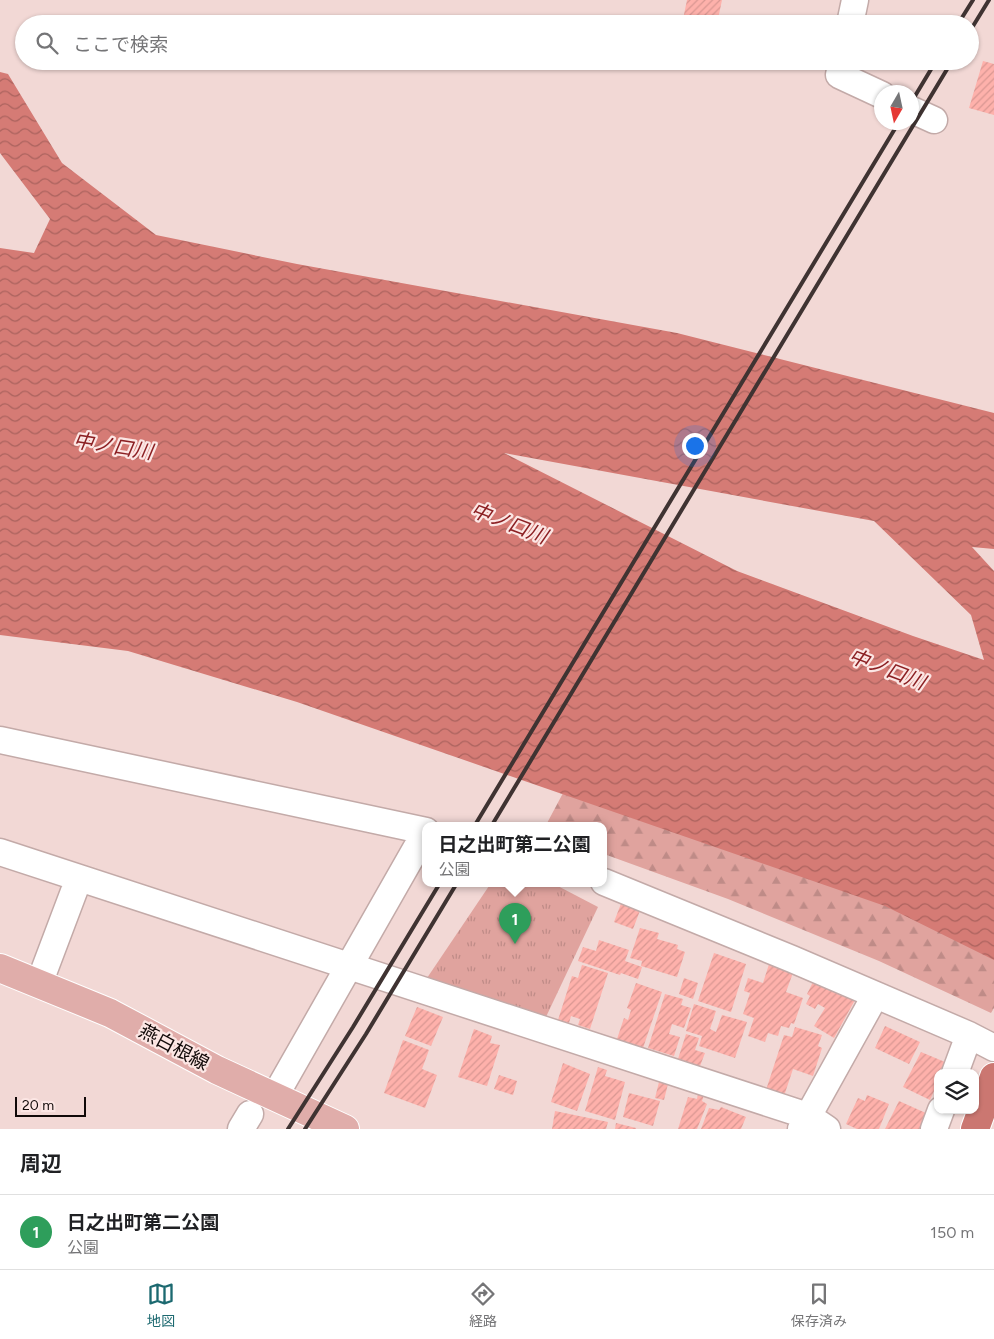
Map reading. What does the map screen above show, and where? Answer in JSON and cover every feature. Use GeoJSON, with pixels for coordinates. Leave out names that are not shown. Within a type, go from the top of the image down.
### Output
{"type":"FeatureCollection","features":[{"type":"Feature","properties":{"kind":"highway"},"geometry":{"type":"LineString","coordinates":[[975,1129],[994,1077]]}},
{"type":"Feature","properties":{"kind":"main road","name":"燕白根線"},"geometry":{"type":"LineString","coordinates":[[0,968],[110,1013],[217,1070],[345,1129]]}},
{"type":"Feature","properties":{"kind":"street"},"geometry":{"type":"LineString","coordinates":[[852,15],[854,0]]}},
{"type":"Feature","properties":{"kind":"street"},"geometry":{"type":"LineString","coordinates":[[840,70],[839,75],[874,91]]}},
{"type":"Feature","properties":{"kind":"street"},"geometry":{"type":"LineString","coordinates":[[0,740],[422,830]]}},
{"type":"Feature","properties":{"kind":"street"},"geometry":{"type":"LineString","coordinates":[[274,1096],[422,838]]}},
{"type":"Feature","properties":{"kind":"street"},"geometry":{"type":"LineString","coordinates":[[0,852],[349,966],[812,1125],[875,996]]}},
{"type":"Feature","properties":{"kind":"street"},"geometry":{"type":"LineString","coordinates":[[39,984],[79,878]]}},
{"type":"Feature","properties":{"kind":"street"},"geometry":{"type":"LineString","coordinates":[[607,883],[792,959],[994,1048]]}},
{"type":"Feature","properties":{"kind":"street"},"geometry":{"type":"LineString","coordinates":[[957,1069],[969,1036]]}},
{"type":"Feature","properties":{"kind":"street"},"geometry":{"type":"LineString","coordinates":[[934,1129],[940,1114]]}},
{"type":"Feature","properties":{"kind":"green space"},"geometry":{"type":"Polygon","coordinates":[[[570,780],[994,942],[994,1008],[991,1013],[879,961],[728,899],[607,855],[607,822],[548,822],[570,780]]]}},
{"type":"Feature","properties":{"kind":"green space"},"geometry":{"type":"Polygon","coordinates":[[[488,887],[560,887],[598,907],[545,1019],[425,981],[488,887]]]}},
{"type":"Feature","properties":{"kind":"water","name":"中ノ口川"},"geometry":{"type":"Polygon","coordinates":[[[0,72],[8,74],[62,163],[156,235],[297,264],[677,333],[994,413],[994,549],[972,547],[994,571],[994,960],[885,906],[297,702],[128,651],[0,635],[0,248],[34,253],[50,219],[0,153],[0,72]],[[504,453],[737,571],[984,660],[971,615],[874,521],[504,453]]]}},
{"type":"Feature","properties":{"kind":"building"},"geometry":{"type":"Polygon","coordinates":[[[687,0],[722,0],[719,15],[684,15],[687,0]]]}},
{"type":"Feature","properties":{"kind":"building"},"geometry":{"type":"Polygon","coordinates":[[[983,61],[994,64],[994,115],[969,108],[983,61]]]}},
{"type":"Feature","properties":{"kind":"building"},"geometry":{"type":"Polygon","coordinates":[[[622,901],[641,908],[633,929],[614,922],[622,901]]]}},
{"type":"Feature","properties":{"kind":"building"},"geometry":{"type":"Polygon","coordinates":[[[640,928],[659,933],[657,939],[678,945],[677,949],[685,952],[677,977],[641,966],[642,961],[630,958],[640,928]]]}},
{"type":"Feature","properties":{"kind":"building"},"geometry":{"type":"Polygon","coordinates":[[[599,940],[629,950],[625,961],[642,967],[638,979],[578,961],[583,947],[596,951],[599,940]]]}},
{"type":"Feature","properties":{"kind":"building"},"geometry":{"type":"Polygon","coordinates":[[[714,953],[746,964],[731,1012],[698,1001],[714,953]]]}},
{"type":"Feature","properties":{"kind":"building"},"geometry":{"type":"Polygon","coordinates":[[[770,961],[794,970],[786,992],[803,998],[794,1024],[791,1023],[789,1028],[781,1026],[778,1036],[768,1033],[765,1042],[748,1036],[754,1018],[743,1014],[750,993],[744,991],[748,978],[763,983],[770,961]]]}},
{"type":"Feature","properties":{"kind":"building"},"geometry":{"type":"Polygon","coordinates":[[[582,965],[608,973],[590,1029],[578,1025],[580,1019],[571,1016],[569,1023],[558,1020],[572,976],[578,978],[582,965]]]}},
{"type":"Feature","properties":{"kind":"building"},"geometry":{"type":"Polygon","coordinates":[[[684,978],[698,983],[693,999],[679,994],[684,978]]]}},
{"type":"Feature","properties":{"kind":"building"},"geometry":{"type":"Polygon","coordinates":[[[815,978],[855,1000],[834,1038],[814,1026],[825,1008],[818,1004],[815,1009],[806,1004],[810,996],[807,994],[815,978]]]}},
{"type":"Feature","properties":{"kind":"building"},"geometry":{"type":"Polygon","coordinates":[[[636,983],[662,992],[643,1048],[617,1039],[624,1018],[628,1020],[631,1010],[627,1008],[636,983]]]}},
{"type":"Feature","properties":{"kind":"building"},"geometry":{"type":"Polygon","coordinates":[[[665,994],[683,999],[681,1005],[691,1008],[684,1028],[672,1024],[669,1034],[680,1037],[674,1056],[648,1048],[665,994]]]}},
{"type":"Feature","properties":{"kind":"building"},"geometry":{"type":"Polygon","coordinates":[[[694,1004],[716,1011],[710,1029],[716,1032],[722,1015],[747,1022],[735,1058],[699,1046],[702,1036],[686,1031],[694,1004]]]}},
{"type":"Feature","properties":{"kind":"building"},"geometry":{"type":"Polygon","coordinates":[[[417,1007],[443,1017],[431,1046],[405,1036],[417,1007]]]}},
{"type":"Feature","properties":{"kind":"building"},"geometry":{"type":"Polygon","coordinates":[[[885,1026],[920,1042],[909,1064],[875,1048],[885,1026]]]}},
{"type":"Feature","properties":{"kind":"building"},"geometry":{"type":"Polygon","coordinates":[[[795,1027],[822,1035],[818,1046],[822,1048],[813,1076],[793,1069],[784,1096],[766,1090],[784,1035],[792,1037],[795,1027]]]}},
{"type":"Feature","properties":{"kind":"building"},"geometry":{"type":"Polygon","coordinates":[[[474,1029],[492,1036],[490,1043],[500,1045],[487,1086],[458,1077],[474,1029]]]}},
{"type":"Feature","properties":{"kind":"building"},"geometry":{"type":"Polygon","coordinates":[[[686,1034],[699,1038],[695,1050],[705,1053],[700,1066],[678,1059],[686,1034]]]}},
{"type":"Feature","properties":{"kind":"building"},"geometry":{"type":"Polygon","coordinates":[[[403,1040],[429,1050],[422,1069],[437,1075],[425,1108],[384,1093],[403,1040]]]}},
{"type":"Feature","properties":{"kind":"building"},"geometry":{"type":"Polygon","coordinates":[[[921,1052],[945,1062],[941,1069],[934,1069],[934,1091],[930,1100],[903,1087],[921,1052]]]}},
{"type":"Feature","properties":{"kind":"building"},"geometry":{"type":"Polygon","coordinates":[[[563,1063],[590,1074],[577,1111],[551,1102],[563,1063]]]}},
{"type":"Feature","properties":{"kind":"building"},"geometry":{"type":"Polygon","coordinates":[[[598,1067],[607,1070],[605,1076],[625,1082],[615,1120],[585,1111],[598,1067]]]}},
{"type":"Feature","properties":{"kind":"building"},"geometry":{"type":"Polygon","coordinates":[[[499,1075],[517,1081],[513,1095],[494,1089],[499,1075]]]}},
{"type":"Feature","properties":{"kind":"building"},"geometry":{"type":"Polygon","coordinates":[[[659,1082],[668,1084],[664,1100],[655,1098],[659,1082]]]}},
{"type":"Feature","properties":{"kind":"building"},"geometry":{"type":"Polygon","coordinates":[[[629,1093],[660,1101],[653,1126],[623,1117],[629,1093]]]}},
{"type":"Feature","properties":{"kind":"building"},"geometry":{"type":"Polygon","coordinates":[[[698,1094],[704,1095],[702,1101],[707,1104],[697,1129],[678,1129],[688,1097],[697,1099],[698,1094]]]}},
{"type":"Feature","properties":{"kind":"building"},"geometry":{"type":"Polygon","coordinates":[[[867,1095],[889,1104],[879,1129],[857,1129],[846,1124],[858,1098],[865,1101],[867,1095]]]}},
{"type":"Feature","properties":{"kind":"building"},"geometry":{"type":"Polygon","coordinates":[[[899,1101],[928,1114],[923,1129],[885,1129],[899,1101]]]}},
{"type":"Feature","properties":{"kind":"building"},"geometry":{"type":"Polygon","coordinates":[[[721,1107],[746,1117],[741,1129],[701,1129],[709,1108],[719,1110],[721,1107]]]}},
{"type":"Feature","properties":{"kind":"building"},"geometry":{"type":"Polygon","coordinates":[[[555,1111],[608,1122],[606,1129],[552,1129],[555,1111]]]}},
{"type":"Feature","properties":{"kind":"building"},"geometry":{"type":"Polygon","coordinates":[[[616,1123],[636,1128],[636,1129],[615,1129],[616,1123]]]}},
{"type":"Feature","properties":{"kind":"railway"},"geometry":{"type":"LineString","coordinates":[[964,15],[973,0]]}},
{"type":"Feature","properties":{"kind":"railway"},"geometry":{"type":"LineString","coordinates":[[979,16],[989,0]]}},
{"type":"Feature","properties":{"kind":"railway"},"geometry":{"type":"LineString","coordinates":[[919,89],[931,70]]}},
{"type":"Feature","properties":{"kind":"railway"},"geometry":{"type":"LineString","coordinates":[[494,822],[947,70]]}},
{"type":"Feature","properties":{"kind":"railway"},"geometry":{"type":"LineString","coordinates":[[477,822],[894,130]]}},
{"type":"Feature","properties":{"kind":"railway"},"geometry":{"type":"LineString","coordinates":[[288,1129],[353,1027],[438,887]]}},
{"type":"Feature","properties":{"kind":"railway"},"geometry":{"type":"LineString","coordinates":[[305,1129],[366,1034],[455,887]]}},
{"type":"Feature","properties":{"kind":"place","name":"日之出町第二公園"},"geometry":{"type":"Point","coordinates":[515,944]}}]}
